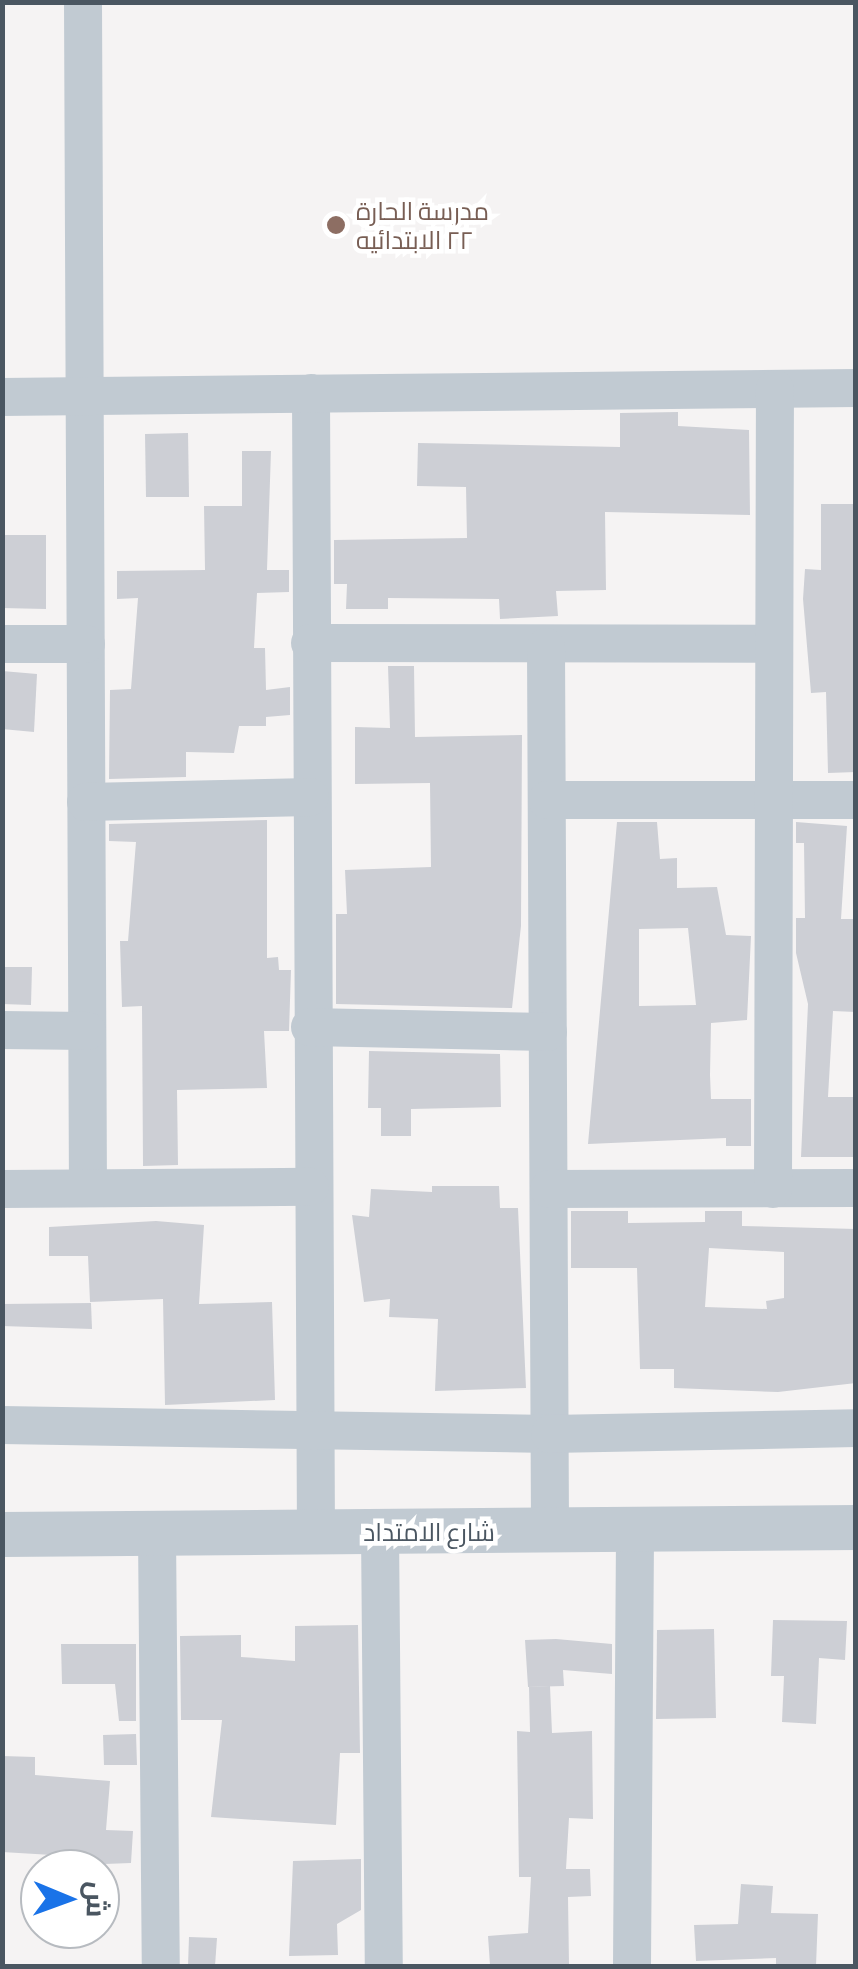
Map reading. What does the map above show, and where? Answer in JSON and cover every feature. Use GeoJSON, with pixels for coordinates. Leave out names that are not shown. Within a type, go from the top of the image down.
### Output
{"type":"FeatureCollection","features":[{"type":"Feature","properties":{"kind":"street"},"geometry":{"type":"LineString","coordinates":[[83,2],[88,1188]]}},
{"type":"Feature","properties":{"kind":"street"},"geometry":{"type":"LineString","coordinates":[[2,397],[856,388]]}},
{"type":"Feature","properties":{"kind":"street"},"geometry":{"type":"LineString","coordinates":[[773,1189],[770,800],[775,389]]}},
{"type":"Feature","properties":{"kind":"street"},"geometry":{"type":"LineString","coordinates":[[311,393],[310,1187],[316,1532]]}},
{"type":"Feature","properties":{"kind":"street"},"geometry":{"type":"LineString","coordinates":[[310,643],[546,647],[771,644]]}},
{"type":"Feature","properties":{"kind":"street"},"geometry":{"type":"LineString","coordinates":[[2,644],[86,644]]}},
{"type":"Feature","properties":{"kind":"street"},"geometry":{"type":"LineString","coordinates":[[546,647],[550,1530]]}},
{"type":"Feature","properties":{"kind":"street"},"geometry":{"type":"LineString","coordinates":[[86,802],[310,797]]}},
{"type":"Feature","properties":{"kind":"street"},"geometry":{"type":"LineString","coordinates":[[547,800],[856,800]]}},
{"type":"Feature","properties":{"kind":"street"},"geometry":{"type":"LineString","coordinates":[[310,1027],[548,1032]]}},
{"type":"Feature","properties":{"kind":"street"},"geometry":{"type":"LineString","coordinates":[[2,1030],[87,1031]]}},
{"type":"Feature","properties":{"kind":"street"},"geometry":{"type":"LineString","coordinates":[[2,1189],[310,1187]]}},
{"type":"Feature","properties":{"kind":"street"},"geometry":{"type":"LineString","coordinates":[[548,1190],[856,1188]]}},
{"type":"Feature","properties":{"kind":"street"},"geometry":{"type":"LineString","coordinates":[[2,1425],[550,1434],[856,1428]]}},
{"type":"Feature","properties":{"kind":"street","name":"شارع الامتداد"},"geometry":{"type":"LineString","coordinates":[[2,1534],[856,1528]]}},
{"type":"Feature","properties":{"kind":"street"},"geometry":{"type":"LineString","coordinates":[[632,1966],[635,1529]]}},
{"type":"Feature","properties":{"kind":"street"},"geometry":{"type":"LineString","coordinates":[[380,1531],[384,1966]]}},
{"type":"Feature","properties":{"kind":"street"},"geometry":{"type":"LineString","coordinates":[[156,1533],[160,1966]]}},
{"type":"Feature","properties":{"kind":"building"},"geometry":{"type":"Polygon","coordinates":[[[678,412],[678,426],[749,430],[750,515],[605,512],[606,590],[556,591],[558,616],[500,619],[499,599],[388,598],[388,609],[346,609],[347,584],[334,584],[334,540],[467,538],[466,487],[417,486],[418,443],[620,447],[620,413],[678,412]]]}},
{"type":"Feature","properties":{"kind":"building"},"geometry":{"type":"Polygon","coordinates":[[[188,433],[189,497],[146,497],[145,434],[188,433]]]}},
{"type":"Feature","properties":{"kind":"building"},"geometry":{"type":"Polygon","coordinates":[[[242,451],[271,451],[267,570],[289,570],[289,592],[257,593],[254,648],[265,648],[266,690],[290,687],[290,715],[266,717],[266,726],[239,726],[234,753],[186,752],[186,777],[109,779],[110,690],[131,689],[138,598],[117,599],[117,571],[205,570],[204,506],[242,506],[242,451]]]}},
{"type":"Feature","properties":{"kind":"building"},"geometry":{"type":"Polygon","coordinates":[[[821,504],[856,504],[856,772],[828,773],[826,692],[811,693],[803,599],[805,569],[821,570],[821,504]]]}},
{"type":"Feature","properties":{"kind":"building"},"geometry":{"type":"Polygon","coordinates":[[[2,535],[46,535],[46,609],[2,608],[2,535]]]}},
{"type":"Feature","properties":{"kind":"building"},"geometry":{"type":"Polygon","coordinates":[[[388,666],[414,666],[415,737],[522,735],[521,926],[512,1008],[336,1004],[336,914],[347,914],[345,870],[431,867],[430,783],[355,784],[355,727],[390,728],[388,666]]]}},
{"type":"Feature","properties":{"kind":"building"},"geometry":{"type":"Polygon","coordinates":[[[2,671],[37,674],[34,732],[2,729],[2,671]]]}},
{"type":"Feature","properties":{"kind":"building"},"geometry":{"type":"Polygon","coordinates":[[[267,820],[267,958],[278,957],[279,970],[291,970],[289,1031],[264,1031],[267,1088],[177,1090],[178,1165],[143,1166],[142,1006],[122,1007],[120,941],[128,941],[136,842],[109,841],[109,824],[267,820]]]}},
{"type":"Feature","properties":{"kind":"building"},"geometry":{"type":"Polygon","coordinates":[[[617,822],[657,822],[660,859],[677,858],[677,888],[717,887],[726,935],[751,936],[747,1020],[711,1023],[710,1075],[711,1099],[751,1099],[751,1146],[726,1146],[726,1138],[588,1144],[617,822]],[[688,928],[639,929],[639,1006],[696,1005],[688,928]]]}},
{"type":"Feature","properties":{"kind":"building"},"geometry":{"type":"Polygon","coordinates":[[[796,822],[847,826],[841,919],[854,919],[856,1012],[833,1011],[828,1097],[856,1097],[856,1157],[801,1157],[808,1004],[796,953],[796,918],[805,918],[804,843],[796,843],[796,822]]]}},
{"type":"Feature","properties":{"kind":"building"},"geometry":{"type":"Polygon","coordinates":[[[2,967],[32,967],[31,1005],[2,1004],[2,967]]]}},
{"type":"Feature","properties":{"kind":"building"},"geometry":{"type":"Polygon","coordinates":[[[369,1051],[500,1054],[501,1107],[411,1109],[411,1136],[381,1136],[381,1108],[368,1108],[369,1051]]]}},
{"type":"Feature","properties":{"kind":"building"},"geometry":{"type":"Polygon","coordinates":[[[432,1186],[499,1186],[500,1208],[518,1208],[526,1388],[435,1391],[438,1319],[389,1317],[390,1299],[364,1302],[352,1215],[369,1217],[371,1189],[432,1192],[432,1186]]]}},
{"type":"Feature","properties":{"kind":"building"},"geometry":{"type":"Polygon","coordinates":[[[571,1211],[628,1211],[628,1223],[705,1222],[705,1211],[742,1211],[742,1226],[856,1229],[856,1383],[778,1392],[674,1388],[674,1369],[640,1369],[637,1268],[571,1268],[571,1211]],[[709,1248],[705,1307],[767,1309],[766,1301],[784,1298],[784,1252],[709,1248]]]}},
{"type":"Feature","properties":{"kind":"building"},"geometry":{"type":"Polygon","coordinates":[[[156,1221],[204,1225],[199,1304],[272,1302],[275,1400],[165,1405],[163,1299],[90,1302],[88,1256],[49,1256],[49,1227],[156,1221]]]}},
{"type":"Feature","properties":{"kind":"building"},"geometry":{"type":"Polygon","coordinates":[[[91,1303],[92,1329],[2,1326],[2,1304],[91,1303]]]}},
{"type":"Feature","properties":{"kind":"building"},"geometry":{"type":"Polygon","coordinates":[[[773,1620],[847,1621],[845,1660],[819,1658],[816,1724],[782,1722],[784,1676],[771,1676],[773,1620]]]}},
{"type":"Feature","properties":{"kind":"building"},"geometry":{"type":"Polygon","coordinates":[[[358,1625],[360,1753],[340,1753],[336,1825],[211,1817],[222,1720],[181,1720],[180,1636],[241,1635],[241,1657],[295,1661],[295,1626],[358,1625]]]}},
{"type":"Feature","properties":{"kind":"building"},"geometry":{"type":"Polygon","coordinates":[[[714,1629],[716,1718],[656,1719],[657,1630],[714,1629]]]}},
{"type":"Feature","properties":{"kind":"building"},"geometry":{"type":"Polygon","coordinates":[[[525,1640],[612,1644],[612,1674],[563,1670],[564,1686],[528,1687],[525,1640]]]}},
{"type":"Feature","properties":{"kind":"building"},"geometry":{"type":"Polygon","coordinates":[[[61,1644],[136,1644],[136,1721],[119,1721],[115,1684],[62,1684],[61,1644]]]}},
{"type":"Feature","properties":{"kind":"building"},"geometry":{"type":"Polygon","coordinates":[[[550,1686],[552,1733],[592,1731],[593,1819],[569,1818],[566,1869],[590,1869],[591,1896],[568,1897],[569,1965],[490,1965],[488,1936],[528,1933],[531,1877],[519,1877],[517,1731],[530,1732],[529,1687],[550,1686]]]}},
{"type":"Feature","properties":{"kind":"building"},"geometry":{"type":"Polygon","coordinates":[[[136,1734],[137,1765],[104,1765],[103,1735],[136,1734]]]}},
{"type":"Feature","properties":{"kind":"building"},"geometry":{"type":"Polygon","coordinates":[[[2,1756],[35,1757],[35,1775],[110,1781],[106,1830],[133,1831],[131,1863],[120,1863],[120,1849],[2,1852],[2,1756]]]}},
{"type":"Feature","properties":{"kind":"building"},"geometry":{"type":"Polygon","coordinates":[[[361,1859],[361,1910],[337,1924],[338,1955],[289,1956],[293,1861],[361,1859]]]}},
{"type":"Feature","properties":{"kind":"building"},"geometry":{"type":"Polygon","coordinates":[[[741,1884],[773,1886],[771,1913],[818,1914],[816,1966],[776,1966],[776,1958],[696,1961],[694,1925],[738,1924],[741,1884]]]}},
{"type":"Feature","properties":{"kind":"building"},"geometry":{"type":"Polygon","coordinates":[[[189,1937],[217,1938],[215,1966],[188,1966],[189,1937]]]}},
{"type":"Feature","properties":{"kind":"place","name":"مدرسة الحارة ٢٢ الابتدائيه"},"geometry":{"type":"Point","coordinates":[336,225]}}]}
